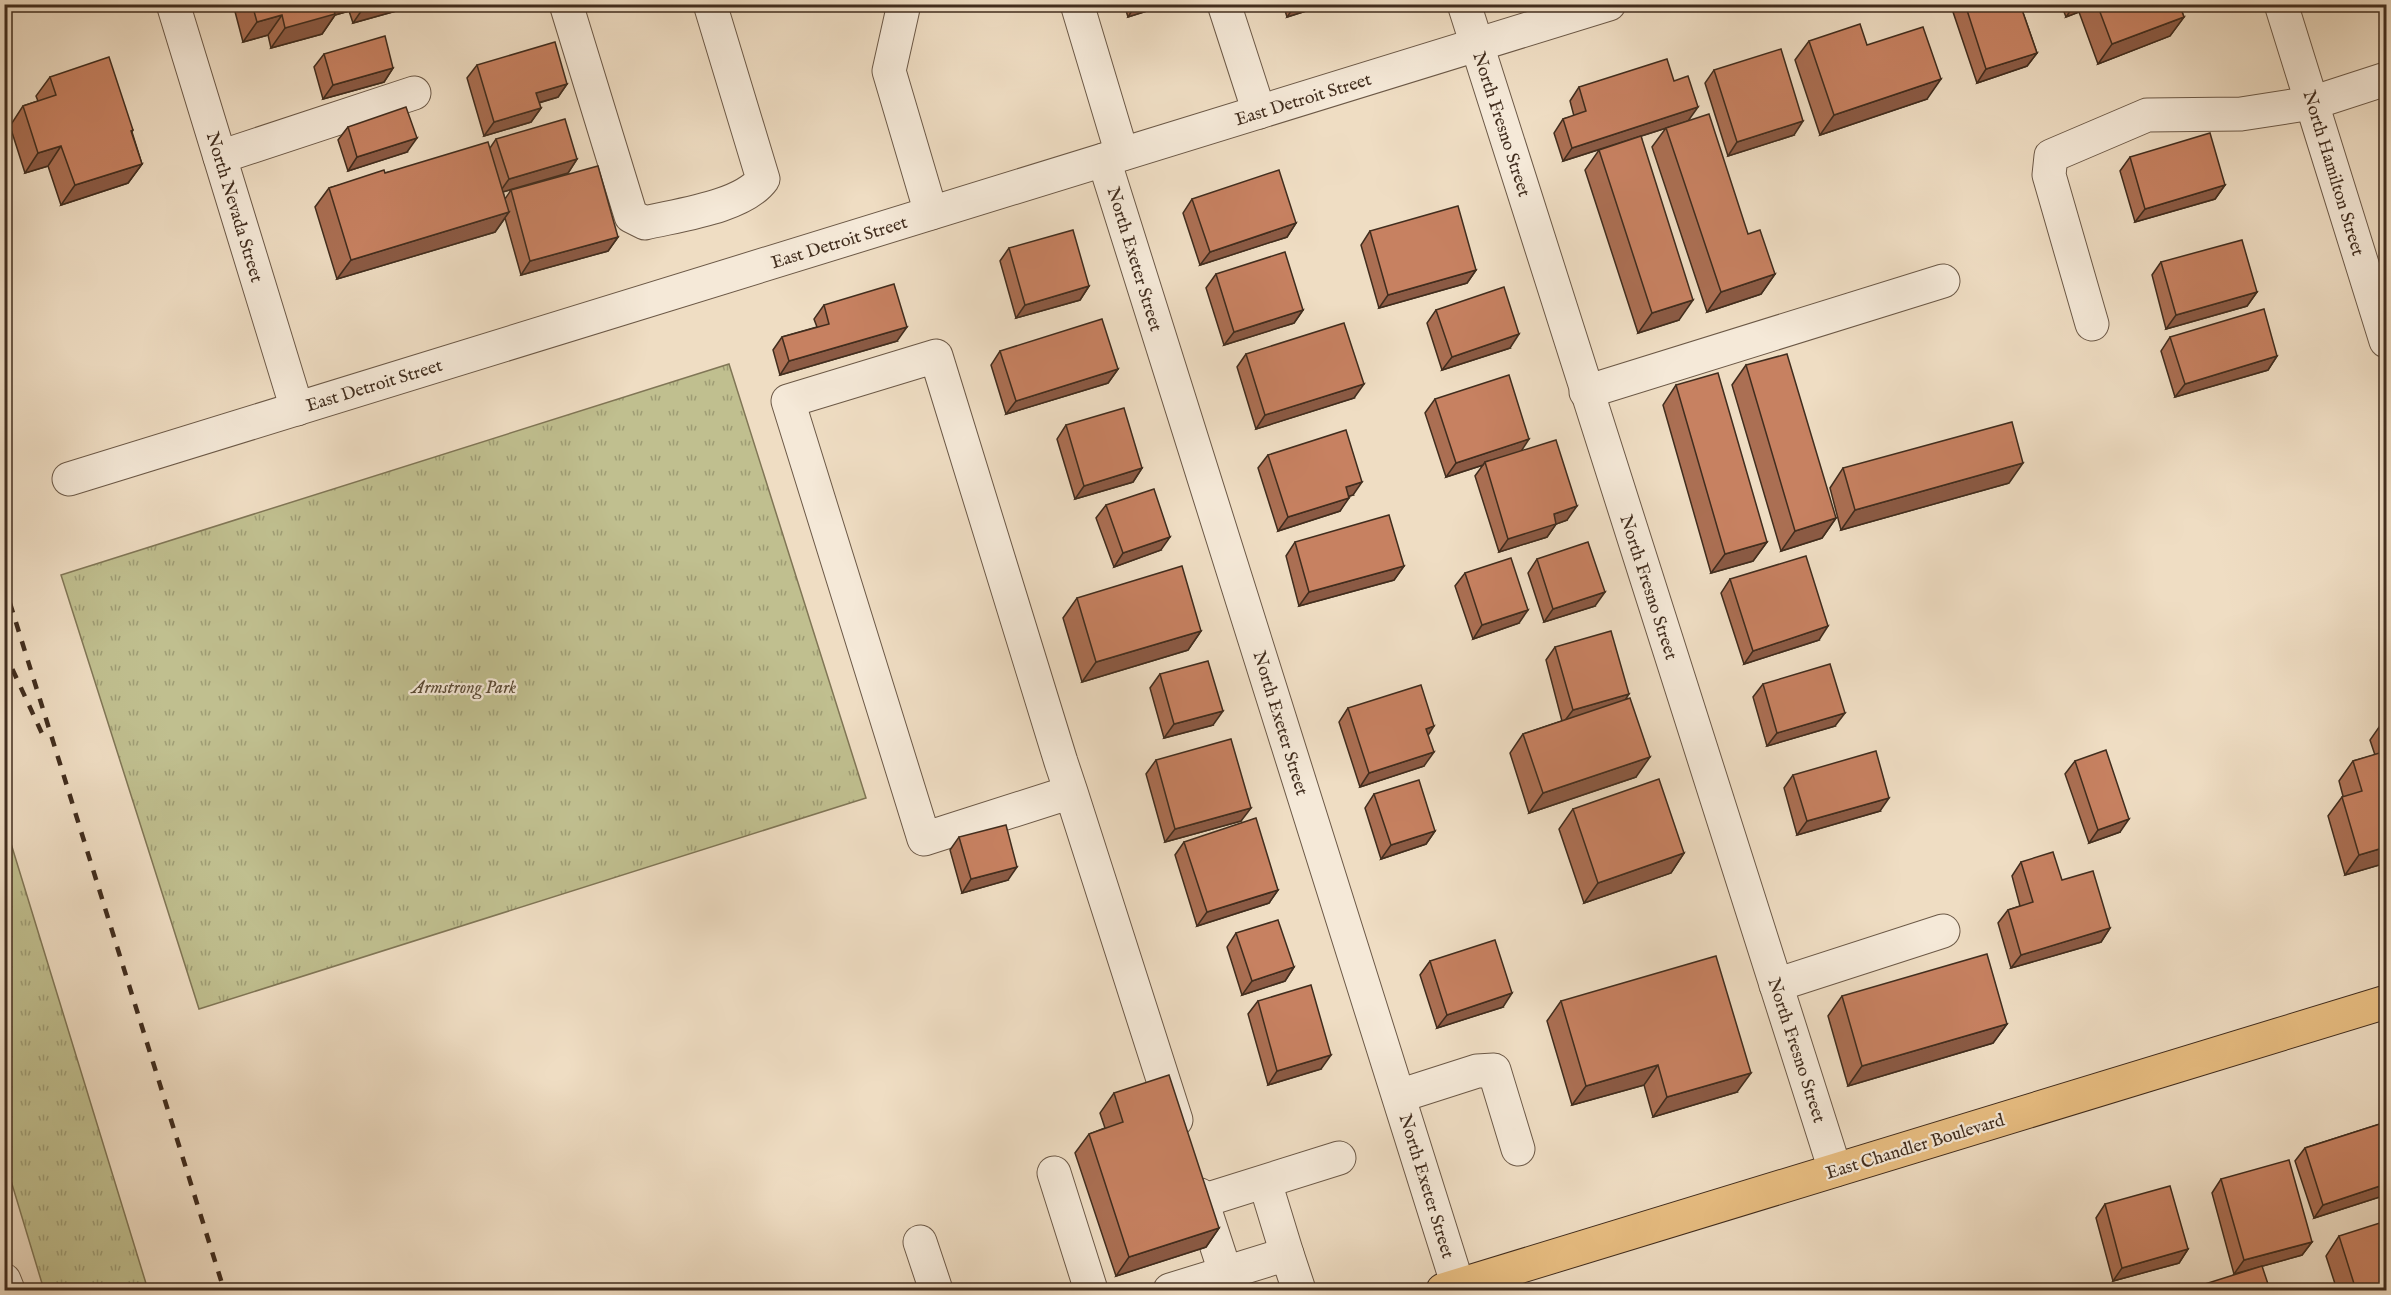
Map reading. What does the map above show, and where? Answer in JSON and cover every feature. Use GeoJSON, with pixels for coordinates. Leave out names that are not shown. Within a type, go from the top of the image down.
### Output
{"type":"FeatureCollection","features":[{"type":"Feature","properties":{"kind":"main road","name":"East Chandler Boulevard"},"geometry":{"type":"LineString","coordinates":[[1450,1288],[1511,1281],[1835,1170],[2386,1002]]}},
{"type":"Feature","properties":{"kind":"street","name":"North Nevada Street"},"geometry":{"type":"LineString","coordinates":[[173,4],[297,409]]}},
{"type":"Feature","properties":{"kind":"street"},"geometry":{"type":"LineString","coordinates":[[566,4],[631,216],[645,223],[722,204],[756,188],[763,179],[710,4]]}},
{"type":"Feature","properties":{"kind":"street"},"geometry":{"type":"LineString","coordinates":[[903,4],[889,71],[931,213]]}},
{"type":"Feature","properties":{"kind":"street","name":"North Exeter Street"},"geometry":{"type":"LineString","coordinates":[[1077,4],[1113,157],[1399,1096],[1450,1288]]}},
{"type":"Feature","properties":{"kind":"street"},"geometry":{"type":"LineString","coordinates":[[1224,4],[1259,112]]}},
{"type":"Feature","properties":{"kind":"street","name":"North Fresno Street"},"geometry":{"type":"LineString","coordinates":[[1464,4],[1835,1170]]}},
{"type":"Feature","properties":{"kind":"street","name":"East Detroit Street"},"geometry":{"type":"LineString","coordinates":[[69,479],[1609,4]]}},
{"type":"Feature","properties":{"kind":"street","name":"North Hamilton Street"},"geometry":{"type":"LineString","coordinates":[[2282,4],[2386,341]]}},
{"type":"Feature","properties":{"kind":"street"},"geometry":{"type":"LineString","coordinates":[[2092,324],[2049,175],[2050,156],[2147,115],[2241,114],[2312,103],[2386,79]]}},
{"type":"Feature","properties":{"kind":"street"},"geometry":{"type":"LineString","coordinates":[[220,157],[414,93]]}},
{"type":"Feature","properties":{"kind":"street"},"geometry":{"type":"LineString","coordinates":[[1586,392],[1943,281]]}},
{"type":"Feature","properties":{"kind":"street"},"geometry":{"type":"LineString","coordinates":[[1071,792],[924,839],[788,401],[936,356],[1071,792],[1228,1282]]}},
{"type":"Feature","properties":{"kind":"street"},"geometry":{"type":"LineString","coordinates":[[1776,985],[1943,931]]}},
{"type":"Feature","properties":{"kind":"street"},"geometry":{"type":"LineString","coordinates":[[1399,1096],[1477,1071],[1494,1070],[1518,1149]]}},
{"type":"Feature","properties":{"kind":"street"},"geometry":{"type":"LineString","coordinates":[[1202,1201],[1340,1158]]}},
{"type":"Feature","properties":{"kind":"street"},"geometry":{"type":"LineString","coordinates":[[1054,1173],[1090,1290]]}},
{"type":"Feature","properties":{"kind":"street"},"geometry":{"type":"LineString","coordinates":[[1265,1182],[1299,1290]]}},
{"type":"Feature","properties":{"kind":"street"},"geometry":{"type":"LineString","coordinates":[[920,1242],[936,1290]]}},
{"type":"Feature","properties":{"kind":"street"},"geometry":{"type":"LineString","coordinates":[[1170,1290],[1228,1282],[1287,1254]]}},
{"type":"Feature","properties":{"kind":"street"},"geometry":{"type":"LineString","coordinates":[[4,1280],[8,1290]]}},
{"type":"Feature","properties":{"kind":"green space","name":"Armstrong Park"},"geometry":{"type":"Polygon","coordinates":[[[729,364],[866,798],[199,1009],[61,575],[729,364]]]}},
{"type":"Feature","properties":{"kind":"green space"},"geometry":{"type":"Polygon","coordinates":[[[5,824],[148,1290],[44,1290],[5,1161],[5,824]]]}},
{"type":"Feature","properties":{"kind":"building"},"geometry":{"type":"Polygon","coordinates":[[[252,4],[333,4],[335,14],[285,28],[282,15],[257,22],[252,4]]]}},
{"type":"Feature","properties":{"kind":"building"},"geometry":{"type":"Polygon","coordinates":[[[1965,4],[2020,4],[2037,53],[1986,69],[1965,4]]]}},
{"type":"Feature","properties":{"kind":"building"},"geometry":{"type":"Polygon","coordinates":[[[2097,4],[2179,4],[2184,17],[2112,44],[2097,4]]]}},
{"type":"Feature","properties":{"kind":"building"},"geometry":{"type":"Polygon","coordinates":[[[1860,24],[1867,45],[1923,27],[1941,79],[1834,115],[1809,41],[1860,24]]]}},
{"type":"Feature","properties":{"kind":"building"},"geometry":{"type":"Polygon","coordinates":[[[385,36],[393,68],[333,85],[324,54],[385,36]]]}},
{"type":"Feature","properties":{"kind":"building"},"geometry":{"type":"Polygon","coordinates":[[[555,42],[567,84],[536,93],[541,108],[494,122],[477,65],[555,42]]]}},
{"type":"Feature","properties":{"kind":"building"},"geometry":{"type":"Polygon","coordinates":[[[1781,49],[1803,121],[1737,142],[1714,70],[1781,49]]]}},
{"type":"Feature","properties":{"kind":"building"},"geometry":{"type":"Polygon","coordinates":[[[109,57],[142,164],[75,185],[61,146],[38,153],[23,106],[56,95],[50,77],[109,57]]]}},
{"type":"Feature","properties":{"kind":"building"},"geometry":{"type":"Polygon","coordinates":[[[1667,59],[1674,81],[1688,76],[1698,107],[1572,148],[1563,119],[1586,111],[1579,87],[1667,59]]]}},
{"type":"Feature","properties":{"kind":"building"},"geometry":{"type":"Polygon","coordinates":[[[406,107],[417,138],[357,157],[348,127],[406,107]]]}},
{"type":"Feature","properties":{"kind":"building"},"geometry":{"type":"Polygon","coordinates":[[[1709,114],[1748,234],[1760,230],[1775,274],[1721,292],[1666,128],[1709,114]]]}},
{"type":"Feature","properties":{"kind":"building"},"geometry":{"type":"Polygon","coordinates":[[[565,119],[577,159],[509,179],[496,139],[565,119]]]}},
{"type":"Feature","properties":{"kind":"building"},"geometry":{"type":"Polygon","coordinates":[[[2210,133],[2225,185],[2145,209],[2130,157],[2210,133]]]}},
{"type":"Feature","properties":{"kind":"building"},"geometry":{"type":"Polygon","coordinates":[[[1641,136],[1693,300],[1652,313],[1599,150],[1641,136]]]}},
{"type":"Feature","properties":{"kind":"building"},"geometry":{"type":"Polygon","coordinates":[[[488,142],[509,212],[351,260],[329,188],[384,170],[385,173],[488,142]]]}},
{"type":"Feature","properties":{"kind":"building"},"geometry":{"type":"Polygon","coordinates":[[[598,166],[618,237],[530,261],[511,190],[598,166]]]}},
{"type":"Feature","properties":{"kind":"building"},"geometry":{"type":"Polygon","coordinates":[[[1279,170],[1296,223],[1210,252],[1192,199],[1279,170]]]}},
{"type":"Feature","properties":{"kind":"building"},"geometry":{"type":"Polygon","coordinates":[[[1458,206],[1476,270],[1388,295],[1370,231],[1458,206]]]}},
{"type":"Feature","properties":{"kind":"building"},"geometry":{"type":"Polygon","coordinates":[[[1073,230],[1089,286],[1025,305],[1009,248],[1073,230]]]}},
{"type":"Feature","properties":{"kind":"building"},"geometry":{"type":"Polygon","coordinates":[[[2242,240],[2257,292],[2176,315],[2161,262],[2242,240]]]}},
{"type":"Feature","properties":{"kind":"building"},"geometry":{"type":"Polygon","coordinates":[[[1285,252],[1303,310],[1234,332],[1216,274],[1285,252]]]}},
{"type":"Feature","properties":{"kind":"building"},"geometry":{"type":"Polygon","coordinates":[[[894,284],[907,327],[789,361],[782,337],[829,324],[824,305],[894,284]]]}},
{"type":"Feature","properties":{"kind":"building"},"geometry":{"type":"Polygon","coordinates":[[[1504,287],[1519,334],[1452,357],[1436,310],[1504,287]]]}},
{"type":"Feature","properties":{"kind":"building"},"geometry":{"type":"Polygon","coordinates":[[[2264,309],[2277,356],[2185,384],[2170,337],[2264,309]]]}},
{"type":"Feature","properties":{"kind":"building"},"geometry":{"type":"Polygon","coordinates":[[[1102,319],[1118,369],[1016,401],[1000,351],[1102,319]]]}},
{"type":"Feature","properties":{"kind":"building"},"geometry":{"type":"Polygon","coordinates":[[[1344,323],[1364,384],[1265,415],[1246,354],[1344,323]]]}},
{"type":"Feature","properties":{"kind":"building"},"geometry":{"type":"Polygon","coordinates":[[[1787,354],[1836,518],[1795,531],[1746,365],[1787,354]]]}},
{"type":"Feature","properties":{"kind":"building"},"geometry":{"type":"Polygon","coordinates":[[[1718,373],[1767,542],[1725,554],[1676,385],[1718,373]]]}},
{"type":"Feature","properties":{"kind":"building"},"geometry":{"type":"Polygon","coordinates":[[[1509,375],[1529,439],[1456,463],[1435,399],[1509,375]]]}},
{"type":"Feature","properties":{"kind":"building"},"geometry":{"type":"Polygon","coordinates":[[[1124,408],[1142,468],[1084,486],[1066,425],[1124,408]]]}},
{"type":"Feature","properties":{"kind":"building"},"geometry":{"type":"Polygon","coordinates":[[[2012,422],[2023,463],[1855,510],[1843,468],[2012,422]]]}},
{"type":"Feature","properties":{"kind":"building"},"geometry":{"type":"Polygon","coordinates":[[[1346,430],[1362,482],[1346,487],[1349,498],[1288,517],[1268,455],[1346,430]]]}},
{"type":"Feature","properties":{"kind":"building"},"geometry":{"type":"Polygon","coordinates":[[[1556,440],[1577,506],[1554,514],[1556,524],[1508,539],[1485,462],[1556,440]]]}},
{"type":"Feature","properties":{"kind":"building"},"geometry":{"type":"Polygon","coordinates":[[[1154,489],[1170,537],[1123,553],[1106,505],[1154,489]]]}},
{"type":"Feature","properties":{"kind":"building"},"geometry":{"type":"Polygon","coordinates":[[[1389,515],[1404,566],[1309,592],[1295,542],[1389,515]]]}},
{"type":"Feature","properties":{"kind":"building"},"geometry":{"type":"Polygon","coordinates":[[[1588,542],[1605,592],[1553,609],[1537,559],[1588,542]]]}},
{"type":"Feature","properties":{"kind":"building"},"geometry":{"type":"Polygon","coordinates":[[[1806,556],[1828,626],[1753,651],[1730,579],[1806,556]]]}},
{"type":"Feature","properties":{"kind":"building"},"geometry":{"type":"Polygon","coordinates":[[[1511,558],[1528,610],[1482,625],[1465,573],[1511,558]]]}},
{"type":"Feature","properties":{"kind":"building"},"geometry":{"type":"Polygon","coordinates":[[[1182,566],[1201,631],[1096,662],[1077,598],[1182,566]]]}},
{"type":"Feature","properties":{"kind":"building"},"geometry":{"type":"Polygon","coordinates":[[[1611,631],[1629,694],[1573,710],[1555,647],[1611,631]]]}},
{"type":"Feature","properties":{"kind":"building"},"geometry":{"type":"Polygon","coordinates":[[[1208,661],[1223,711],[1174,724],[1160,674],[1208,661]]]}},
{"type":"Feature","properties":{"kind":"building"},"geometry":{"type":"Polygon","coordinates":[[[1830,664],[1845,713],[1777,733],[1763,684],[1830,664]]]}},
{"type":"Feature","properties":{"kind":"building"},"geometry":{"type":"Polygon","coordinates":[[[1421,685],[1434,726],[1426,729],[1434,752],[1369,773],[1348,708],[1421,685]]]}},
{"type":"Feature","properties":{"kind":"building"},"geometry":{"type":"Polygon","coordinates":[[[1630,698],[1650,757],[1543,793],[1523,734],[1630,698]]]}},
{"type":"Feature","properties":{"kind":"building"},"geometry":{"type":"Polygon","coordinates":[[[1231,739],[1251,808],[1175,829],[1156,760],[1231,739]]]}},
{"type":"Feature","properties":{"kind":"building"},"geometry":{"type":"Polygon","coordinates":[[[2106,750],[2129,819],[2098,830],[2075,761],[2106,750]]]}},
{"type":"Feature","properties":{"kind":"building"},"geometry":{"type":"Polygon","coordinates":[[[1876,751],[1889,798],[1807,821],[1793,775],[1876,751]]]}},
{"type":"Feature","properties":{"kind":"building"},"geometry":{"type":"Polygon","coordinates":[[[2386,751],[2386,847],[2359,855],[2342,797],[2362,791],[2353,761],[2386,751]]]}},
{"type":"Feature","properties":{"kind":"building"},"geometry":{"type":"Polygon","coordinates":[[[1659,779],[1684,853],[1598,883],[1573,809],[1659,779]]]}},
{"type":"Feature","properties":{"kind":"building"},"geometry":{"type":"Polygon","coordinates":[[[1419,780],[1435,831],[1391,845],[1374,794],[1419,780]]]}},
{"type":"Feature","properties":{"kind":"building"},"geometry":{"type":"Polygon","coordinates":[[[1256,818],[1278,890],[1207,912],[1184,842],[1256,818]]]}},
{"type":"Feature","properties":{"kind":"building"},"geometry":{"type":"Polygon","coordinates":[[[1006,825],[1017,867],[971,879],[959,837],[1006,825]]]}},
{"type":"Feature","properties":{"kind":"building"},"geometry":{"type":"Polygon","coordinates":[[[2053,852],[2062,880],[2093,871],[2110,928],[2021,955],[2008,910],[2033,902],[2021,862],[2053,852]]]}},
{"type":"Feature","properties":{"kind":"building"},"geometry":{"type":"Polygon","coordinates":[[[1278,920],[1294,967],[1252,981],[1236,933],[1278,920]]]}},
{"type":"Feature","properties":{"kind":"building"},"geometry":{"type":"Polygon","coordinates":[[[1495,940],[1512,993],[1447,1015],[1430,961],[1495,940]]]}},
{"type":"Feature","properties":{"kind":"building"},"geometry":{"type":"Polygon","coordinates":[[[1987,954],[2007,1024],[1862,1066],[1842,996],[1987,954]]]}},
{"type":"Feature","properties":{"kind":"building"},"geometry":{"type":"Polygon","coordinates":[[[1716,956],[1751,1073],[1667,1097],[1658,1065],[1586,1086],[1561,1001],[1716,956]]]}},
{"type":"Feature","properties":{"kind":"building"},"geometry":{"type":"Polygon","coordinates":[[[1311,985],[1331,1055],[1277,1071],[1258,1001],[1311,985]]]}},
{"type":"Feature","properties":{"kind":"building"},"geometry":{"type":"Polygon","coordinates":[[[1169,1075],[1219,1228],[1129,1257],[1089,1134],[1123,1122],[1114,1093],[1169,1075]]]}},
{"type":"Feature","properties":{"kind":"building"},"geometry":{"type":"Polygon","coordinates":[[[2386,1122],[2386,1184],[2323,1205],[2305,1148],[2386,1122]]]}},
{"type":"Feature","properties":{"kind":"building"},"geometry":{"type":"Polygon","coordinates":[[[2289,1160],[2312,1242],[2244,1260],[2221,1179],[2289,1160]]]}},
{"type":"Feature","properties":{"kind":"building"},"geometry":{"type":"Polygon","coordinates":[[[2170,1186],[2188,1249],[2122,1268],[2105,1204],[2170,1186]]]}},
{"type":"Feature","properties":{"kind":"building"},"geometry":{"type":"Polygon","coordinates":[[[2386,1221],[2386,1290],[2356,1290],[2339,1236],[2386,1221]]]}},
{"type":"Feature","properties":{"kind":"building"},"geometry":{"type":"Polygon","coordinates":[[[2262,1266],[2270,1290],[2186,1290],[2262,1266]]]}},
{"type":"Feature","properties":{"kind":"railway"},"geometry":{"type":"LineString","coordinates":[[4,584],[224,1290]]}},
{"type":"Feature","properties":{"kind":"railway"},"geometry":{"type":"LineString","coordinates":[[4,651],[45,740]]}}]}
